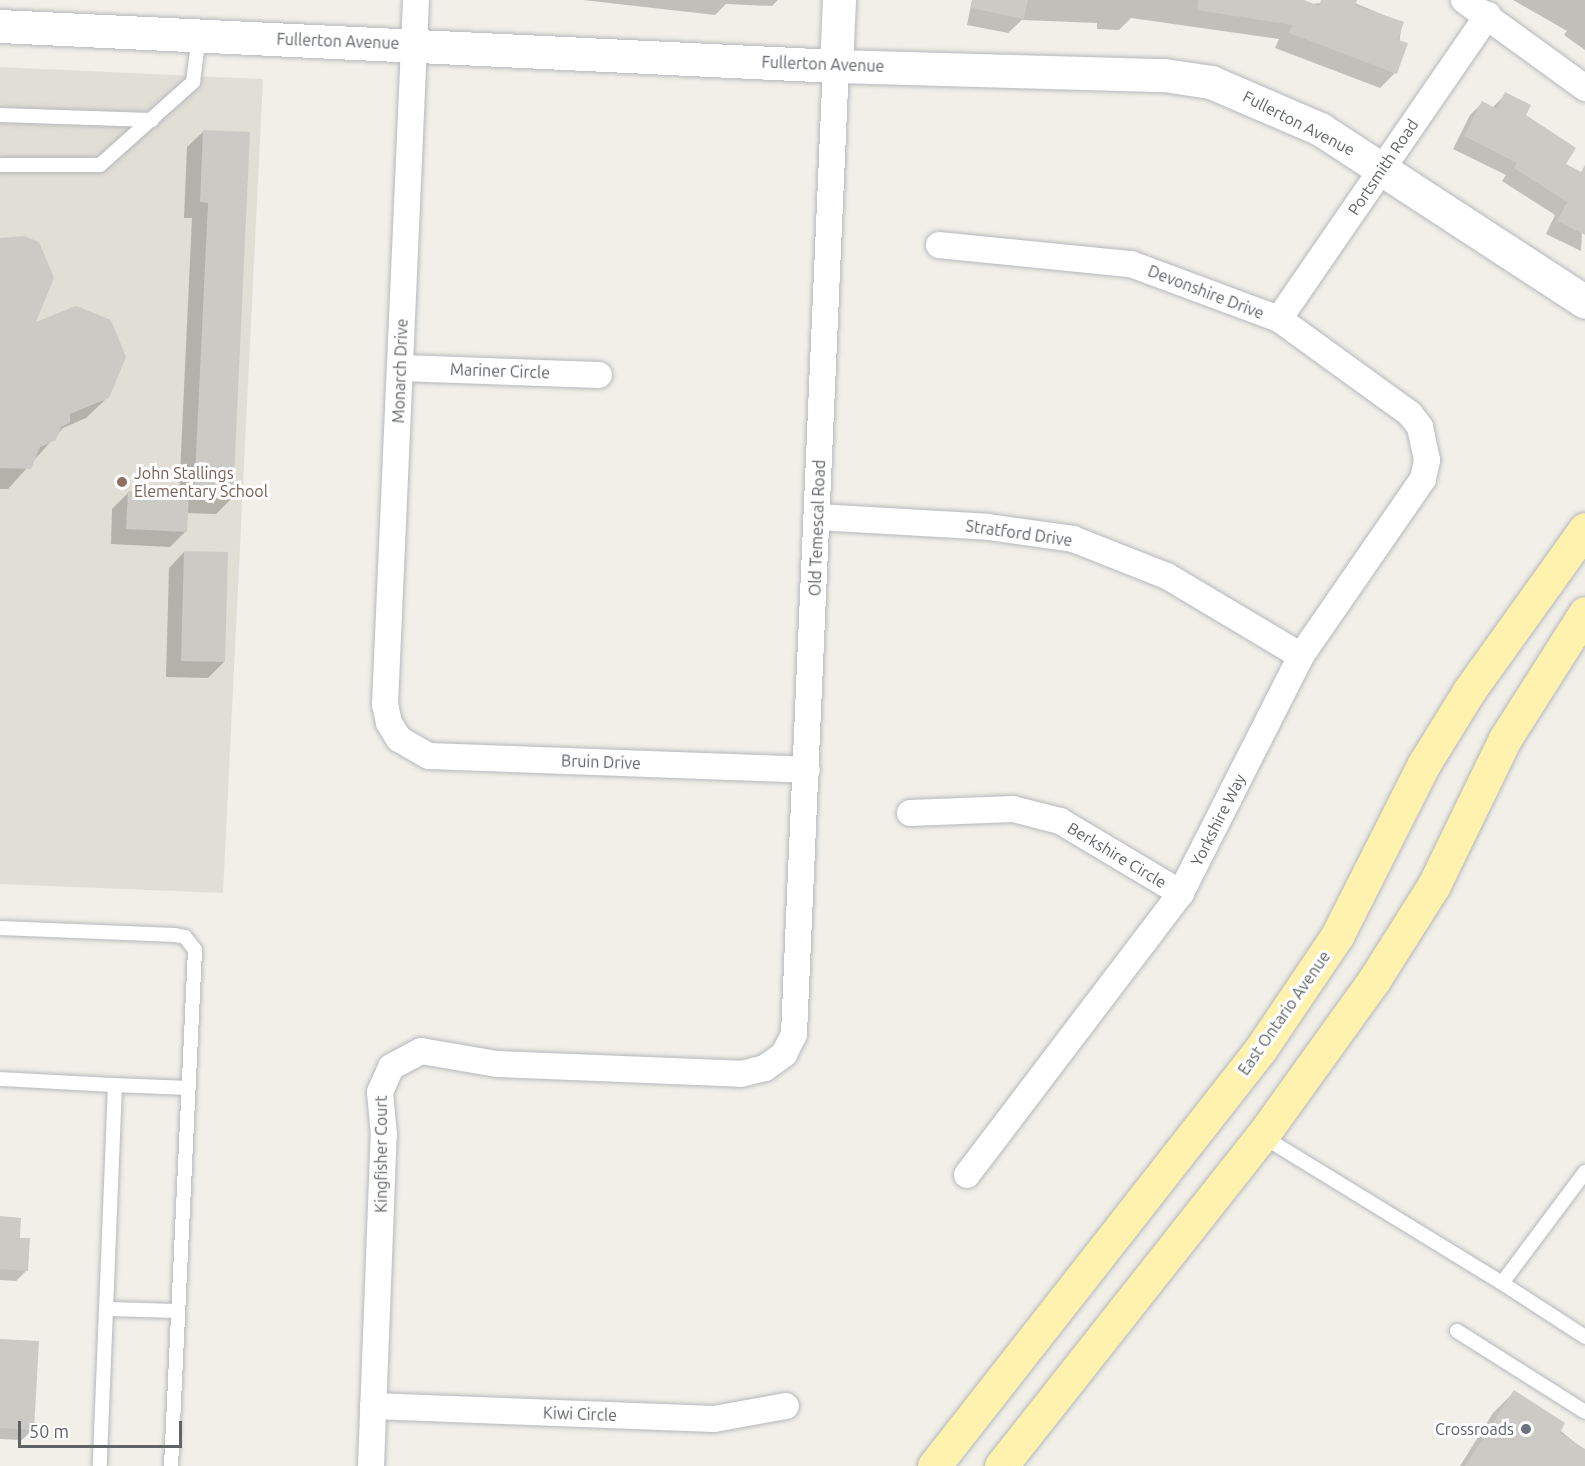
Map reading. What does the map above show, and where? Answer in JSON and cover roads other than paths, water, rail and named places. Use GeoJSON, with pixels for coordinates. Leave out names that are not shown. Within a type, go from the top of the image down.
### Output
{"type":"FeatureCollection","features":[{"type":"Feature","properties":{"kind":"main road","name":"Old Temescal Road"},"geometry":{"type":"LineString","coordinates":[[836,66],[839,0]]}},
{"type":"Feature","properties":{"kind":"main road","name":"Fullerton Avenue"},"geometry":{"type":"LineString","coordinates":[[0,26],[836,66],[1164,75],[1211,82],[1260,100],[1383,167],[1585,302]]}},
{"type":"Feature","properties":{"kind":"main road","name":"East Ontario Avenue"},"geometry":{"type":"LineString","coordinates":[[934,1466],[1266,1041],[1337,936],[1446,727],[1585,529]]}},
{"type":"Feature","properties":{"kind":"main road"},"geometry":{"type":"LineString","coordinates":[[1000,1466],[1271,1143],[1428,894],[1505,739],[1585,613]]}},
{"type":"Feature","properties":{"kind":"street","name":"Monarch Drive"},"geometry":{"type":"LineString","coordinates":[[399,739],[385,704],[412,44],[416,0]]}},
{"type":"Feature","properties":{"kind":"street"},"geometry":{"type":"LineString","coordinates":[[1464,0],[1488,15],[1585,88]]}},
{"type":"Feature","properties":{"kind":"street","name":"Portsmith Road"},"geometry":{"type":"LineString","coordinates":[[1278,319],[1488,15]]}},
{"type":"Feature","properties":{"kind":"street","name":"Old Temescal Road"},"geometry":{"type":"LineString","coordinates":[[784,1054],[796,1018],[836,66]]}},
{"type":"Feature","properties":{"kind":"street","name":"Devonshire Drive"},"geometry":{"type":"LineString","coordinates":[[939,245],[1131,264],[1278,319],[1410,414],[1426,442]]}},
{"type":"Feature","properties":{"kind":"street","name":"Mariner Circle"},"geometry":{"type":"LineString","coordinates":[[400,368],[599,375]]}},
{"type":"Feature","properties":{"kind":"street","name":"Yorkshire Way"},"geometry":{"type":"LineString","coordinates":[[967,1175],[1181,893],[1301,656],[1423,479],[1426,442]]}},
{"type":"Feature","properties":{"kind":"street","name":"Stratford Drive"},"geometry":{"type":"LineString","coordinates":[[817,518],[988,527],[1073,539],[1167,576],[1301,656]]}},
{"type":"Feature","properties":{"kind":"street","name":"Bruin Drive"},"geometry":{"type":"LineString","coordinates":[[399,739],[429,756],[807,770]]}},
{"type":"Feature","properties":{"kind":"street","name":"Berkshire Circle"},"geometry":{"type":"LineString","coordinates":[[910,813],[1013,809],[1060,821],[1181,893]]}},
{"type":"Feature","properties":{"kind":"street","name":"Kingfisher Court"},"geometry":{"type":"LineString","coordinates":[[371,1466],[384,1135],[380,1092],[391,1067],[421,1051],[497,1064],[741,1074],[765,1068],[784,1054]]}},
{"type":"Feature","properties":{"kind":"street","name":"Kiwi Circle"},"geometry":{"type":"LineString","coordinates":[[373,1406],[714,1419],[786,1406]]}},
{"type":"Feature","properties":{"kind":"lane"},"geometry":{"type":"LineString","coordinates":[[0,165],[100,165],[193,82],[199,35]]}},
{"type":"Feature","properties":{"kind":"lane"},"geometry":{"type":"LineString","coordinates":[[0,115],[152,120]]}},
{"type":"Feature","properties":{"kind":"lane"},"geometry":{"type":"LineString","coordinates":[[0,928],[185,937],[195,950],[171,1466]]}},
{"type":"Feature","properties":{"kind":"lane"},"geometry":{"type":"LineString","coordinates":[[0,1079],[188,1088]]}},
{"type":"Feature","properties":{"kind":"lane"},"geometry":{"type":"LineString","coordinates":[[100,1466],[115,1085]]}},
{"type":"Feature","properties":{"kind":"lane"},"geometry":{"type":"LineString","coordinates":[[1271,1143],[1502,1283],[1585,1337]]}},
{"type":"Feature","properties":{"kind":"lane"},"geometry":{"type":"LineString","coordinates":[[1502,1283],[1585,1172]]}},
{"type":"Feature","properties":{"kind":"lane"},"geometry":{"type":"LineString","coordinates":[[107,1309],[178,1311]]}},
{"type":"Feature","properties":{"kind":"lane"},"geometry":{"type":"LineString","coordinates":[[1457,1331],[1585,1412]]}},
{"type":"Feature","properties":{"kind":"place","name":"John Stallings Elementary School"},"geometry":{"type":"Point","coordinates":[122,482]}},
{"type":"Feature","properties":{"kind":"place","name":"Crossroads"},"geometry":{"type":"Point","coordinates":[1526,1429]}}]}
